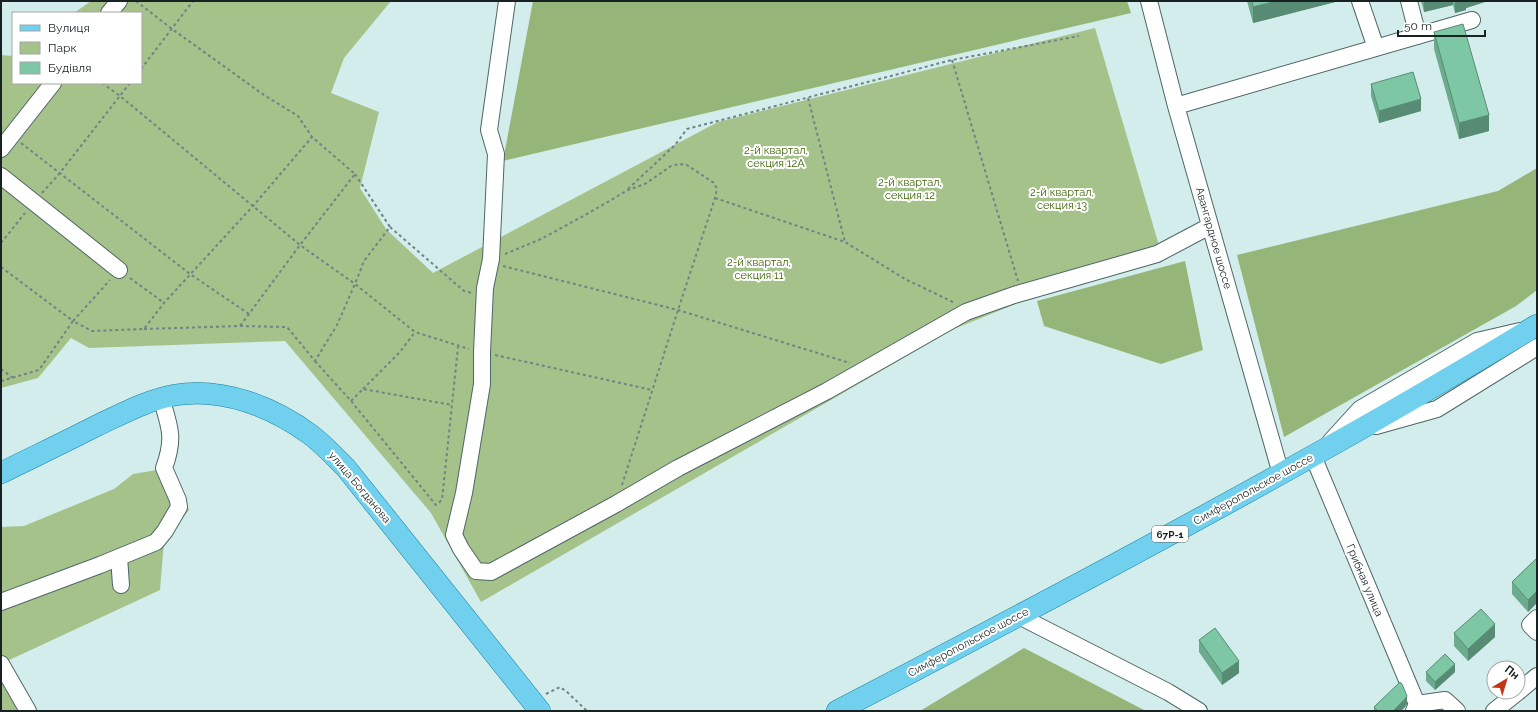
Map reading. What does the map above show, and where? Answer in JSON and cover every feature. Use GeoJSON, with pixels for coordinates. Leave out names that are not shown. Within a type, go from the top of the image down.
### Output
{"type":"FeatureCollection","features":[{"type":"Feature","properties":{"kind":"main road","name":"Симферопольское шоссе"},"geometry":{"type":"LineString","coordinates":[[837,711],[1019,616],[1281,474],[1438,385],[1535,333]]}},
{"type":"Feature","properties":{"kind":"main road","name":"улица Богданова"},"geometry":{"type":"LineString","coordinates":[[1,473],[130,410],[161,398],[191,393],[227,396],[251,402],[269,410],[312,435],[346,468],[372,498],[540,711]]}},
{"type":"Feature","properties":{"kind":"street"},"geometry":{"type":"LineString","coordinates":[[111,12],[119,1]]}},
{"type":"Feature","properties":{"kind":"street"},"geometry":{"type":"LineString","coordinates":[[507,1],[488,130],[496,154],[490,261],[485,288],[482,384],[464,493],[454,535],[461,549],[476,571],[491,572],[616,504],[678,468],[827,391],[972,310],[1014,295],[1157,254],[1210,226]]}},
{"type":"Feature","properties":{"kind":"street","name":"Авангардное шоссе"},"geometry":{"type":"LineString","coordinates":[[1149,1],[1176,106],[1281,474]]}},
{"type":"Feature","properties":{"kind":"street"},"geometry":{"type":"LineString","coordinates":[[1360,1],[1376,48]]}},
{"type":"Feature","properties":{"kind":"street"},"geometry":{"type":"LineString","coordinates":[[1409,1],[1418,36]]}},
{"type":"Feature","properties":{"kind":"street"},"geometry":{"type":"LineString","coordinates":[[1176,106],[1472,20]]}},
{"type":"Feature","properties":{"kind":"street"},"geometry":{"type":"LineString","coordinates":[[1,149],[52,84]]}},
{"type":"Feature","properties":{"kind":"street"},"geometry":{"type":"LineString","coordinates":[[1,176],[119,270]]}},
{"type":"Feature","properties":{"kind":"street"},"geometry":{"type":"LineString","coordinates":[[1317,454],[1360,409],[1477,341],[1535,333]]}},
{"type":"Feature","properties":{"kind":"street"},"geometry":{"type":"LineString","coordinates":[[1,602],[156,542],[165,531],[179,507],[178,500],[164,468],[170,452],[171,434],[161,398]]}},
{"type":"Feature","properties":{"kind":"street","name":"Грибная улица"},"geometry":{"type":"LineString","coordinates":[[1317,454],[1416,707]]}},
{"type":"Feature","properties":{"kind":"street"},"geometry":{"type":"LineString","coordinates":[[119,557],[121,585]]}},
{"type":"Feature","properties":{"kind":"street"},"geometry":{"type":"LineString","coordinates":[[1019,616],[1168,692],[1200,711]]}},
{"type":"Feature","properties":{"kind":"street"},"geometry":{"type":"LineString","coordinates":[[1537,618],[1530,625],[1537,632]]}},
{"type":"Feature","properties":{"kind":"street"},"geometry":{"type":"LineString","coordinates":[[1,666],[28,711]]}},
{"type":"Feature","properties":{"kind":"street"},"geometry":{"type":"LineString","coordinates":[[1526,685],[1537,676]]}},
{"type":"Feature","properties":{"kind":"street"},"geometry":{"type":"LineString","coordinates":[[1416,707],[1445,700],[1457,711]]}},
{"type":"Feature","properties":{"kind":"street"},"geometry":{"type":"LineString","coordinates":[[1494,711],[1508,700]]}},
{"type":"Feature","properties":{"kind":"path"},"geometry":{"type":"LineString","coordinates":[[136,1],[172,29],[264,95],[298,116],[312,137],[356,174],[390,226],[464,291],[472,293],[485,288]]}},
{"type":"Feature","properties":{"kind":"path"},"geometry":{"type":"LineString","coordinates":[[142,68],[193,1]]}},
{"type":"Feature","properties":{"kind":"path"},"geometry":{"type":"LineString","coordinates":[[628,190],[675,144],[687,129],[952,60],[1079,36]]}},
{"type":"Feature","properties":{"kind":"path"},"geometry":{"type":"LineString","coordinates":[[952,60],[1018,283]]}},
{"type":"Feature","properties":{"kind":"path"},"geometry":{"type":"LineString","coordinates":[[103,84],[120,96],[300,245],[355,284],[415,332],[458,347],[652,390]]}},
{"type":"Feature","properties":{"kind":"path"},"geometry":{"type":"LineString","coordinates":[[1,243],[33,202],[59,174],[129,84]]}},
{"type":"Feature","properties":{"kind":"path"},"geometry":{"type":"LineString","coordinates":[[808,98],[845,242]]}},
{"type":"Feature","properties":{"kind":"path"},"geometry":{"type":"LineString","coordinates":[[11,135],[59,174],[190,274],[249,314]]}},
{"type":"Feature","properties":{"kind":"path"},"geometry":{"type":"LineString","coordinates":[[144,329],[164,303],[253,206],[312,137]]}},
{"type":"Feature","properties":{"kind":"path"},"geometry":{"type":"LineString","coordinates":[[490,261],[541,239],[628,190],[645,184],[671,166],[679,164],[687,165],[714,183],[717,189],[715,198],[616,504]]}},
{"type":"Feature","properties":{"kind":"path"},"geometry":{"type":"LineString","coordinates":[[240,326],[300,245],[356,174]]}},
{"type":"Feature","properties":{"kind":"path"},"geometry":{"type":"LineString","coordinates":[[715,198],[845,242],[905,279],[972,310]]}},
{"type":"Feature","properties":{"kind":"path"},"geometry":{"type":"LineString","coordinates":[[315,361],[337,325],[364,261],[390,226]]}},
{"type":"Feature","properties":{"kind":"path"},"geometry":{"type":"LineString","coordinates":[[490,261],[678,310],[866,368]]}},
{"type":"Feature","properties":{"kind":"path"},"geometry":{"type":"LineString","coordinates":[[1,268],[73,321],[92,331],[240,326],[287,326],[315,361],[351,401],[436,505],[442,500],[458,347]]}},
{"type":"Feature","properties":{"kind":"path"},"geometry":{"type":"LineString","coordinates":[[1,381],[38,370],[73,321],[119,270],[164,303]]}},
{"type":"Feature","properties":{"kind":"path"},"geometry":{"type":"LineString","coordinates":[[351,401],[400,352],[415,332]]}},
{"type":"Feature","properties":{"kind":"path"},"geometry":{"type":"LineString","coordinates":[[1,369],[13,378]]}},
{"type":"Feature","properties":{"kind":"path"},"geometry":{"type":"LineString","coordinates":[[363,389],[452,406]]}},
{"type":"Feature","properties":{"kind":"path"},"geometry":{"type":"LineString","coordinates":[[550,692],[560,687],[587,711]]}},
{"type":"Feature","properties":{"kind":"green space"},"geometry":{"type":"Polygon","coordinates":[[[91,1],[391,1],[344,58],[331,93],[379,112],[360,188],[386,229],[433,273],[718,122],[1095,28],[1163,259],[1040,294],[954,329],[481,602],[431,513],[285,341],[89,348],[71,338],[38,378],[1,388],[1,55],[12,56],[12,84],[142,84],[142,12],[75,12],[91,1]]]}},
{"type":"Feature","properties":{"kind":"green space"},"geometry":{"type":"Polygon","coordinates":[[[533,1],[1127,1],[1131,13],[503,161],[533,1]]]}},
{"type":"Feature","properties":{"kind":"green space"},"geometry":{"type":"Polygon","coordinates":[[[1537,168],[1537,290],[1516,306],[1284,437],[1237,255],[1498,191],[1537,168]]]}},
{"type":"Feature","properties":{"kind":"green space"},"geometry":{"type":"Polygon","coordinates":[[[1185,261],[1203,350],[1161,364],[1044,326],[1037,301],[1185,261]]]}},
{"type":"Feature","properties":{"kind":"green space"},"geometry":{"type":"Polygon","coordinates":[[[169,468],[189,510],[164,541],[160,590],[5,662],[35,711],[1,711],[1,527],[24,526],[114,489],[133,474],[169,468]]]}},
{"type":"Feature","properties":{"kind":"green space"},"geometry":{"type":"Polygon","coordinates":[[[1024,648],[1146,711],[920,711],[1024,648]]]}},
{"type":"Feature","properties":{"kind":"building"},"geometry":{"type":"Polygon","coordinates":[[[1252,1],[1277,1],[1253,7],[1252,1]]]}},
{"type":"Feature","properties":{"kind":"building"},"geometry":{"type":"Polygon","coordinates":[[[1463,24],[1489,115],[1459,123],[1434,32],[1463,24]]]}},
{"type":"Feature","properties":{"kind":"building"},"geometry":{"type":"Polygon","coordinates":[[[1413,72],[1421,99],[1379,111],[1371,84],[1413,72]]]}},
{"type":"Feature","properties":{"kind":"building"},"geometry":{"type":"Polygon","coordinates":[[[1537,558],[1537,591],[1528,600],[1512,582],[1537,558]]]}},
{"type":"Feature","properties":{"kind":"building"},"geometry":{"type":"Polygon","coordinates":[[[1481,609],[1495,624],[1468,649],[1454,633],[1481,609]]]}},
{"type":"Feature","properties":{"kind":"building"},"geometry":{"type":"Polygon","coordinates":[[[1215,628],[1239,661],[1222,673],[1199,640],[1215,628]]]}},
{"type":"Feature","properties":{"kind":"building"},"geometry":{"type":"Polygon","coordinates":[[[1445,654],[1455,664],[1435,682],[1426,672],[1445,654]]]}},
{"type":"Feature","properties":{"kind":"building"},"geometry":{"type":"Polygon","coordinates":[[[1400,682],[1407,696],[1405,699],[1393,711],[1378,711],[1374,707],[1400,682]]]}},
{"type":"Feature","properties":{"kind":"park label","name":"2-й квартал, секция 12А"},"geometry":{"type":"Point","coordinates":[776,156]}},
{"type":"Feature","properties":{"kind":"park label","name":"2-й квартал, секция 12"},"geometry":{"type":"Point","coordinates":[910,188]}},
{"type":"Feature","properties":{"kind":"park label","name":"2-й квартал, секция 13"},"geometry":{"type":"Point","coordinates":[1062,198]}},
{"type":"Feature","properties":{"kind":"park label","name":"2-й квартал, секция 11"},"geometry":{"type":"Point","coordinates":[759,268]}}]}
